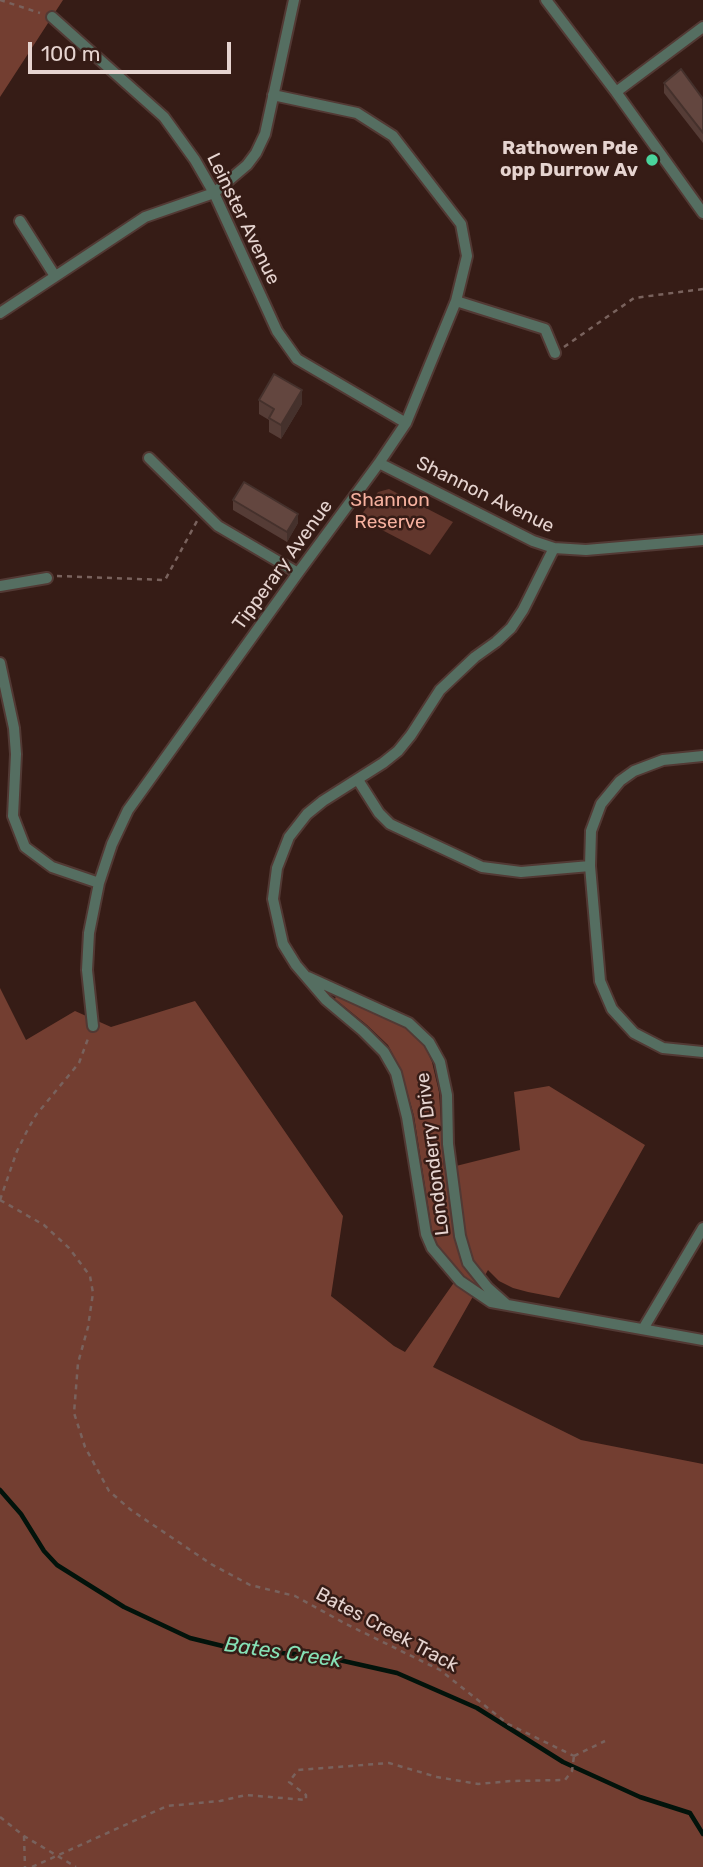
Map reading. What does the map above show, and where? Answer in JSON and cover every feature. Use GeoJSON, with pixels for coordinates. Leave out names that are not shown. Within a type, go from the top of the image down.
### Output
{"type":"FeatureCollection","features":[{"type":"Feature","properties":{"kind":"street"},"geometry":{"type":"LineString","coordinates":[[0,313],[145,217],[214,192],[247,165],[265,134],[294,0]]}},
{"type":"Feature","properties":{"kind":"street"},"geometry":{"type":"LineString","coordinates":[[546,0],[703,212]]}},
{"type":"Feature","properties":{"kind":"street","name":"Leinster Avenue"},"geometry":{"type":"LineString","coordinates":[[52,17],[164,117],[195,160],[214,192],[277,331],[298,359],[406,423]]}},
{"type":"Feature","properties":{"kind":"street"},"geometry":{"type":"LineString","coordinates":[[616,92],[703,27]]}},
{"type":"Feature","properties":{"kind":"street","name":"Tipperary Avenue"},"geometry":{"type":"LineString","coordinates":[[93,1026],[87,971],[89,933],[99,883],[112,844],[128,810],[406,423],[456,301],[467,256],[461,224],[393,136],[357,113],[273,95]]}},
{"type":"Feature","properties":{"kind":"street"},"geometry":{"type":"LineString","coordinates":[[20,221],[55,276]]}},
{"type":"Feature","properties":{"kind":"street"},"geometry":{"type":"LineString","coordinates":[[456,301],[545,329],[555,353]]}},
{"type":"Feature","properties":{"kind":"street"},"geometry":{"type":"LineString","coordinates":[[149,458],[218,526],[298,573]]}},
{"type":"Feature","properties":{"kind":"street","name":"Shannon Avenue"},"geometry":{"type":"LineString","coordinates":[[379,463],[533,541],[554,548],[586,550],[703,540]]}},
{"type":"Feature","properties":{"kind":"street","name":"Londonderry Drive"},"geometry":{"type":"LineString","coordinates":[[554,548],[511,628],[440,690],[398,751],[307,814],[289,837],[277,868],[273,899],[283,944],[296,965],[326,1000],[384,1052],[396,1073],[407,1117],[426,1234],[432,1248],[460,1281],[491,1302],[703,1340]]}},
{"type":"Feature","properties":{"kind":"street"},"geometry":{"type":"LineString","coordinates":[[0,586],[47,578]]}},
{"type":"Feature","properties":{"kind":"street"},"geometry":{"type":"LineString","coordinates":[[0,663],[14,728],[16,754],[13,816],[25,847],[52,867],[99,883]]}},
{"type":"Feature","properties":{"kind":"street"},"geometry":{"type":"LineString","coordinates":[[703,756],[663,760],[635,771],[620,781],[601,804],[591,831],[590,866],[600,981],[612,1009],[634,1033],[663,1048],[703,1052]]}},
{"type":"Feature","properties":{"kind":"street"},"geometry":{"type":"LineString","coordinates":[[358,780],[379,813],[390,824],[482,867],[521,872],[590,866]]}},
{"type":"Feature","properties":{"kind":"street","name":"Londonderry Drive"},"geometry":{"type":"LineString","coordinates":[[305,975],[409,1023],[429,1042],[440,1062],[447,1095],[448,1143],[460,1237],[468,1263],[488,1289],[508,1305]]}},
{"type":"Feature","properties":{"kind":"street"},"geometry":{"type":"LineString","coordinates":[[643,1329],[703,1228]]}},
{"type":"Feature","properties":{"kind":"path"},"geometry":{"type":"LineString","coordinates":[[0,1],[52,17]]}},
{"type":"Feature","properties":{"kind":"path"},"geometry":{"type":"LineString","coordinates":[[555,353],[634,298],[703,289]]}},
{"type":"Feature","properties":{"kind":"path"},"geometry":{"type":"LineString","coordinates":[[47,578],[61,575],[165,580],[202,512]]}},
{"type":"Feature","properties":{"kind":"path"},"geometry":{"type":"LineString","coordinates":[[0,1200],[22,1141],[36,1115],[79,1063],[93,1026]]}},
{"type":"Feature","properties":{"kind":"path","name":"Bates Creek Track"},"geometry":{"type":"LineString","coordinates":[[0,1200],[44,1225],[69,1248],[90,1276],[93,1293],[88,1327],[78,1363],[74,1413],[85,1447],[109,1491],[131,1510],[211,1564],[250,1585],[295,1596],[346,1625],[440,1670],[508,1724],[574,1756]]}},
{"type":"Feature","properties":{"kind":"path"},"geometry":{"type":"LineString","coordinates":[[32,1867],[167,1805],[220,1801],[246,1795],[306,1800],[306,1795],[289,1782],[298,1770],[389,1763],[437,1777],[478,1784],[511,1780],[565,1780],[572,1771],[574,1756],[606,1741]]}},
{"type":"Feature","properties":{"kind":"path"},"geometry":{"type":"LineString","coordinates":[[0,1817],[24,1836],[76,1867]]}},
{"type":"Feature","properties":{"kind":"path"},"geometry":{"type":"LineString","coordinates":[[24,1836],[25,1867]]}},
{"type":"Feature","properties":{"kind":"green space","name":"Shannon Reserve"},"geometry":{"type":"Polygon","coordinates":[[[389,489],[453,522],[430,555],[359,518],[378,492],[389,489]]]}},
{"type":"Feature","properties":{"kind":"shaded area"},"geometry":{"type":"Polygon","coordinates":[[[0,0],[63,0],[0,97],[0,0]]]}},
{"type":"Feature","properties":{"kind":"shaded area"},"geometry":{"type":"Polygon","coordinates":[[[0,988],[26,1040],[75,1011],[111,1027],[195,1001],[343,1216],[331,1296],[405,1352],[460,1274],[437,1245],[432,1231],[414,1116],[401,1070],[388,1045],[335,999],[336,996],[351,1000],[405,1027],[424,1044],[432,1062],[439,1092],[444,1169],[520,1150],[514,1092],[549,1086],[645,1145],[559,1298],[513,1288],[499,1281],[488,1270],[433,1367],[581,1440],[703,1464],[703,1867],[0,1867],[0,988]]]}},
{"type":"Feature","properties":{"kind":"building"},"geometry":{"type":"Polygon","coordinates":[[[681,69],[703,99],[703,133],[664,83],[681,69]]]}},
{"type":"Feature","properties":{"kind":"building"},"geometry":{"type":"Polygon","coordinates":[[[274,374],[302,390],[281,425],[269,418],[274,409],[259,400],[274,374]]]}},
{"type":"Feature","properties":{"kind":"building"},"geometry":{"type":"Polygon","coordinates":[[[244,482],[298,514],[287,532],[233,500],[244,482]]]}},
{"type":"Feature","properties":{"kind":"waterway","name":"Bates Creek"},"geometry":{"type":"LineString","coordinates":[[0,1490],[21,1514],[44,1551],[57,1565],[124,1607],[190,1638],[243,1651],[317,1655],[397,1673],[477,1708],[563,1762],[640,1797],[690,1813],[703,1834]]}},
{"type":"Feature","properties":{"kind":"place","name":"Rathowen Pde opp Durrow Av"},"geometry":{"type":"Point","coordinates":[652,160]}}]}
